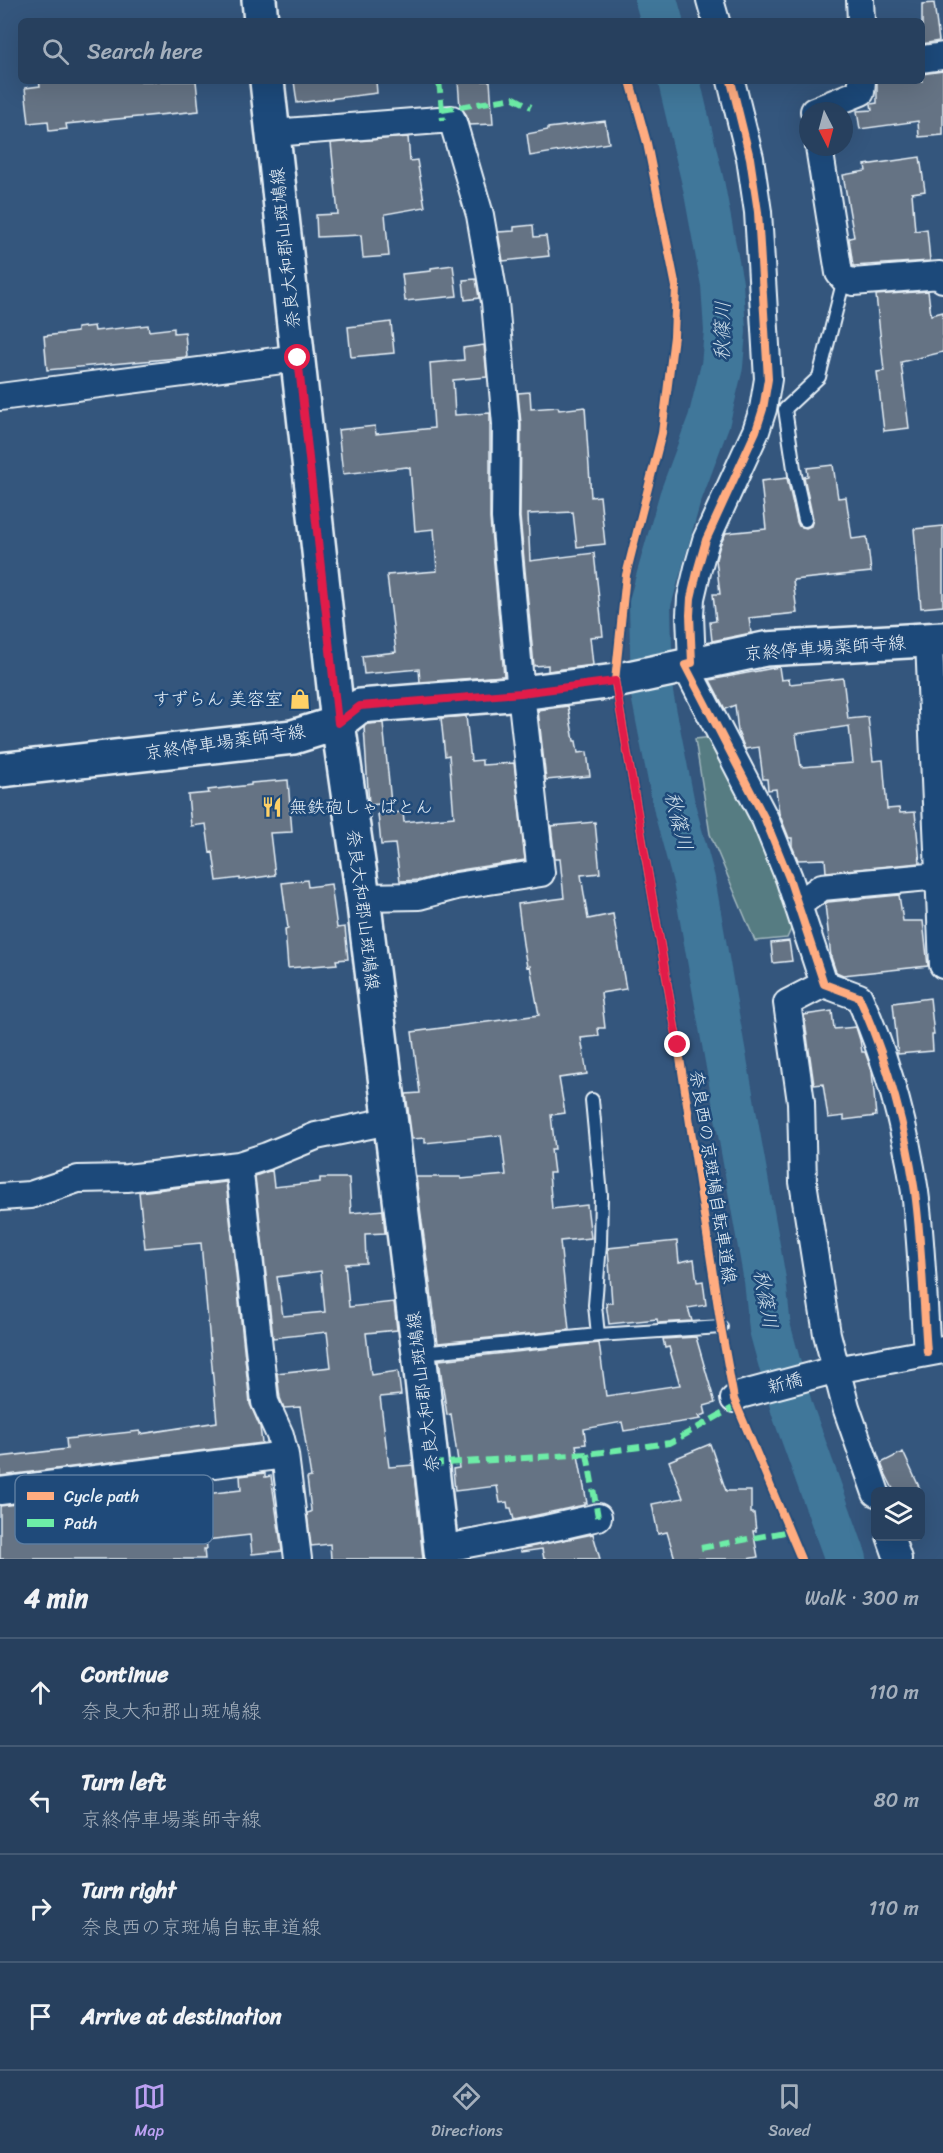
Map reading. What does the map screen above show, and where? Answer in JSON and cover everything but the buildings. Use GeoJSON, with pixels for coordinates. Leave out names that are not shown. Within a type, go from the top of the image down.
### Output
{"type":"FeatureCollection","features":[{"type":"Feature","properties":{"kind":"main road"},"geometry":{"type":"LineString","coordinates":[[259,0],[261,18]]}},
{"type":"Feature","properties":{"kind":"main road","name":"奈良大和郡山斑鳩線"},"geometry":{"type":"LineString","coordinates":[[267,84],[338,723],[363,897],[389,1121],[420,1353],[441,1554]]}},
{"type":"Feature","properties":{"kind":"main road","name":"京終停車場薬師寺線"},"geometry":{"type":"LineString","coordinates":[[0,770],[293,737],[338,723],[360,706],[521,693],[615,681],[765,649],[936,640]]}},
{"type":"Feature","properties":{"kind":"street"},"geometry":{"type":"LineString","coordinates":[[710,0],[715,18]]}},
{"type":"Feature","properties":{"kind":"street"},"geometry":{"type":"LineString","coordinates":[[860,0],[861,18]]}},
{"type":"Feature","properties":{"kind":"street"},"geometry":{"type":"LineString","coordinates":[[925,59],[943,56]]}},
{"type":"Feature","properties":{"kind":"street"},"geometry":{"type":"LineString","coordinates":[[732,84],[750,158],[758,212],[768,379],[763,409],[756,431],[706,540],[692,598],[690,632],[692,663],[685,665],[765,819],[798,905],[824,984]]}},
{"type":"Feature","properties":{"kind":"street"},"geometry":{"type":"LineString","coordinates":[[836,102],[861,92],[862,84]]}},
{"type":"Feature","properties":{"kind":"street"},"geometry":{"type":"LineString","coordinates":[[273,133],[452,119],[480,215],[495,303],[506,424],[505,518],[521,693],[542,873],[456,886],[419,896],[363,897]]}},
{"type":"Feature","properties":{"kind":"street"},"geometry":{"type":"LineString","coordinates":[[820,156],[839,273],[844,279],[853,282],[940,275],[943,279]]}},
{"type":"Feature","properties":{"kind":"street"},"geometry":{"type":"LineString","coordinates":[[0,397],[298,358]]}},
{"type":"Feature","properties":{"kind":"street"},"geometry":{"type":"LineString","coordinates":[[936,640],[939,876],[943,965]]}},
{"type":"Feature","properties":{"kind":"street"},"geometry":{"type":"LineString","coordinates":[[798,905],[822,887],[939,876]]}},
{"type":"Feature","properties":{"kind":"street"},"geometry":{"type":"LineString","coordinates":[[874,1487],[833,1371],[803,1182],[801,1102],[787,1003],[824,984],[859,998],[877,1037],[901,1117],[915,1192],[935,1351]]}},
{"type":"Feature","properties":{"kind":"street"},"geometry":{"type":"LineString","coordinates":[[0,1197],[30,1195],[78,1179],[127,1178],[238,1165],[316,1136],[389,1121]]}},
{"type":"Feature","properties":{"kind":"street"},"geometry":{"type":"LineString","coordinates":[[238,1165],[265,1402],[280,1435],[285,1455],[298,1559]]}},
{"type":"Feature","properties":{"kind":"street","name":"新橋"},"geometry":{"type":"LineString","coordinates":[[737,1397],[833,1371],[935,1351]]}},
{"type":"Feature","properties":{"kind":"street"},"geometry":{"type":"LineString","coordinates":[[127,1475],[285,1455]]}},
{"type":"Feature","properties":{"kind":"street"},"geometry":{"type":"LineString","coordinates":[[0,1491],[15,1489]]}},
{"type":"Feature","properties":{"kind":"street"},"geometry":{"type":"LineString","coordinates":[[441,1554],[598,1517]]}},
{"type":"Feature","properties":{"kind":"street"},"geometry":{"type":"LineString","coordinates":[[892,1541],[898,1559]]}},
{"type":"Feature","properties":{"kind":"lane"},"geometry":{"type":"LineString","coordinates":[[756,431],[785,409],[819,377],[844,279]]}},
{"type":"Feature","properties":{"kind":"lane"},"geometry":{"type":"LineString","coordinates":[[785,409],[795,476],[805,520]]}},
{"type":"Feature","properties":{"kind":"lane"},"geometry":{"type":"LineString","coordinates":[[592,1100],[601,1196],[595,1305],[598,1335]]}},
{"type":"Feature","properties":{"kind":"lane"},"geometry":{"type":"LineString","coordinates":[[420,1353],[598,1335],[721,1327]]}},
{"type":"Feature","properties":{"kind":"green space"},"geometry":{"type":"Polygon","coordinates":[[[713,737],[757,825],[780,886],[792,927],[787,938],[755,941],[710,834],[695,739],[713,737]]]}},
{"type":"Feature","properties":{"kind":"waterway","name":"秋篠川"},"geometry":{"type":"LineString","coordinates":[[656,0],[661,18]]}},
{"type":"Feature","properties":{"kind":"waterway","name":"秋篠川"},"geometry":{"type":"LineString","coordinates":[[680,84],[704,187],[722,284],[725,331],[722,366],[709,420],[680,498],[650,603],[652,694],[675,810],[694,880],[765,1280],[770,1329],[792,1409],[846,1559]]}},
{"type":"Feature","properties":{"kind":"marked path"},"geometry":{"type":"LineString","coordinates":[[439,84],[443,120]]}},
{"type":"Feature","properties":{"kind":"marked path"},"geometry":{"type":"LineString","coordinates":[[442,110],[514,98],[531,107]]}},
{"type":"Feature","properties":{"kind":"marked path"},"geometry":{"type":"LineString","coordinates":[[431,1464],[587,1454],[670,1443],[736,1406]]}},
{"type":"Feature","properties":{"kind":"marked path"},"geometry":{"type":"LineString","coordinates":[[587,1454],[598,1517]]}},
{"type":"Feature","properties":{"kind":"marked path"},"geometry":{"type":"LineString","coordinates":[[701,1548],[790,1531]]}},
{"type":"Feature","properties":{"kind":"cycle path","name":"奈良西の京斑鳩自転車道線"},"geometry":{"type":"LineString","coordinates":[[631,84],[647,143],[676,287],[674,336],[662,433],[626,575],[615,681],[678,1045],[734,1399],[801,1559]]}},
{"type":"Feature","properties":{"kind":"cycle path"},"geometry":{"type":"LineString","coordinates":[[732,84],[750,158],[758,212],[768,379],[763,409],[756,431],[706,540],[691,598],[692,663],[685,665],[765,819],[789,878],[824,984],[859,997],[878,1044],[900,1117],[915,1192],[927,1352]]}},
{"type":"Feature","properties":{"kind":"place","name":"すずらん 美容室"},"geometry":{"type":"Point","coordinates":[300,699]}},
{"type":"Feature","properties":{"kind":"place","name":"無鉄砲しゃばとん"},"geometry":{"type":"Point","coordinates":[272,807]}},
{"type":"Feature","properties":{"kind":"route"},"geometry":{"type":"LineString","coordinates":[[298,358],[338,723],[360,706],[521,693],[615,681],[678,1045]]}}]}
